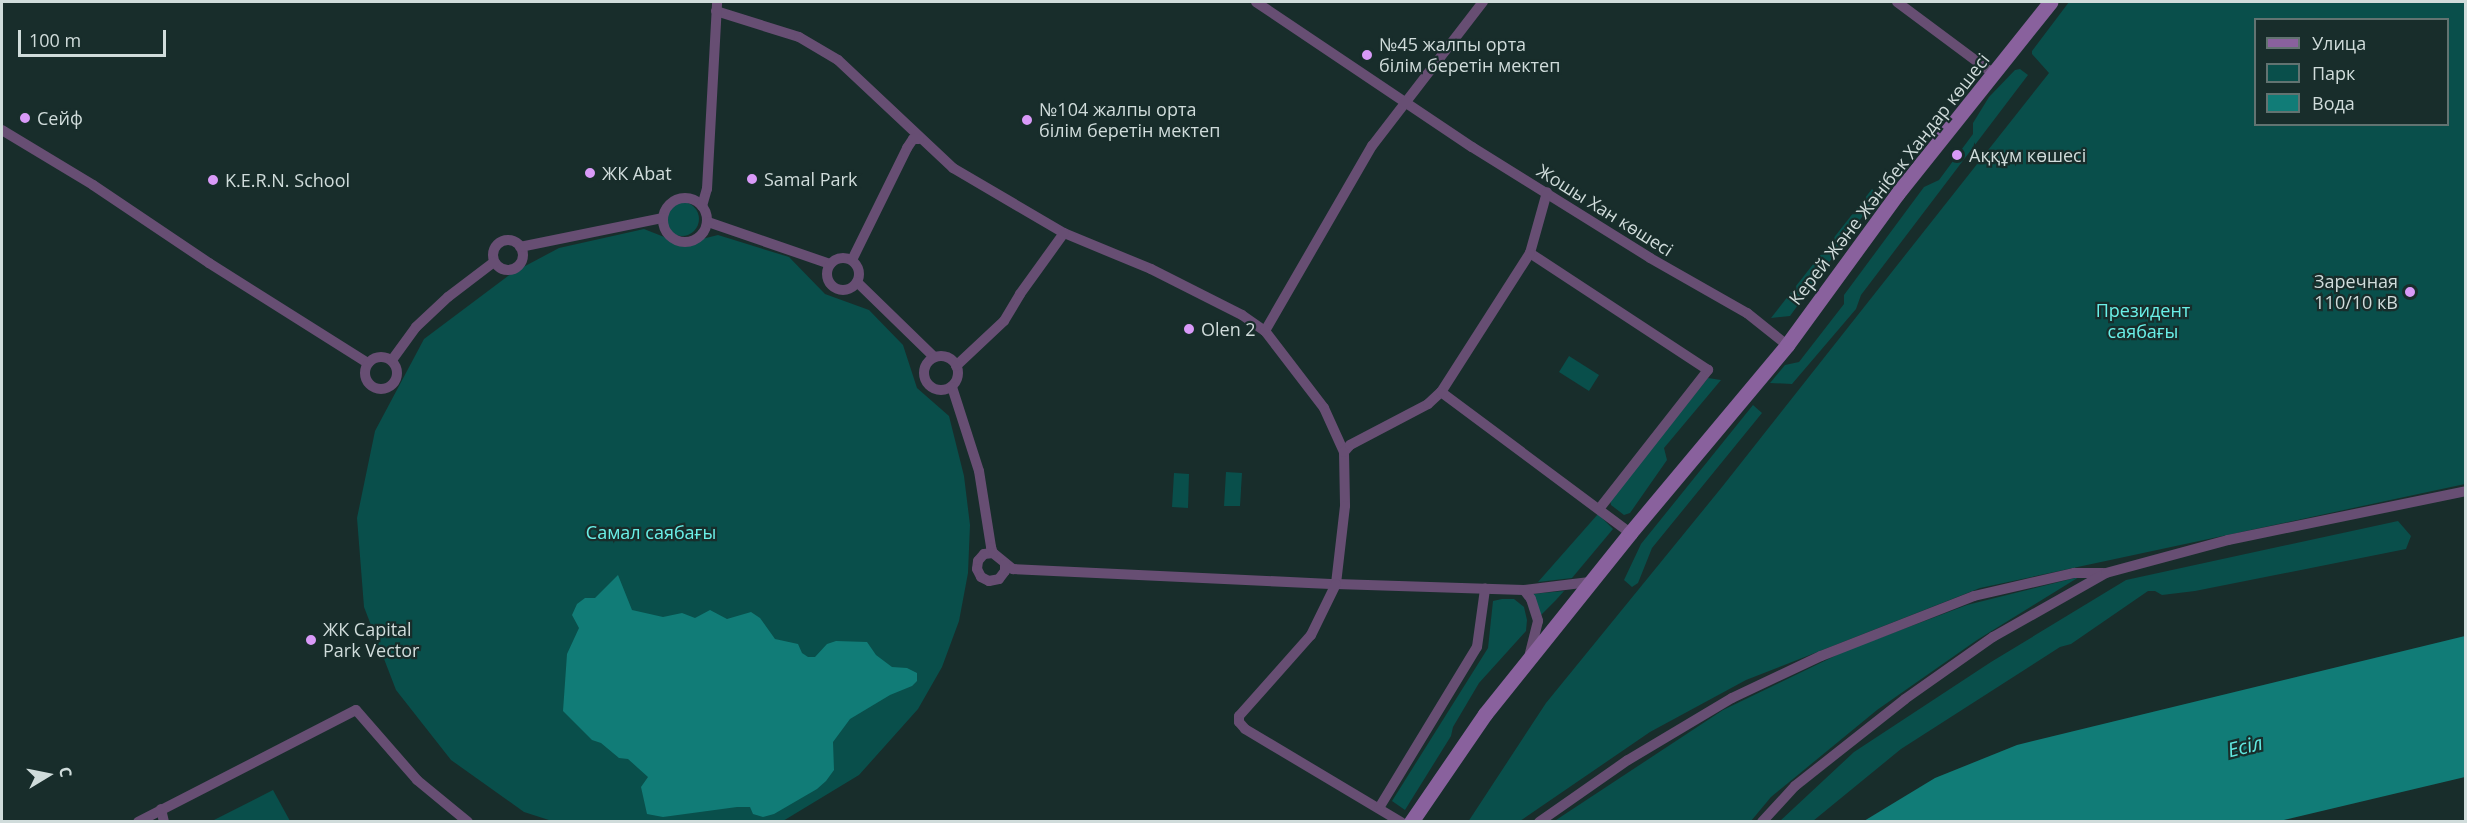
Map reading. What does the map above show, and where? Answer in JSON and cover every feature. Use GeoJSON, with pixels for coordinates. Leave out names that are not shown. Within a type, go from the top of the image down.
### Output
{"type":"FeatureCollection","features":[{"type":"Feature","properties":{"kind":"main road","name":"Керей Және Жәнібек Хандар көшесі"},"geometry":{"type":"LineString","coordinates":[[1411,822],[1485,714],[1630,533],[1642,511],[1736,407],[1786,345],[1897,194],[2050,2]]}},
{"type":"Feature","properties":{"kind":"street","name":"Жошы Хан көшесі"},"geometry":{"type":"LineString","coordinates":[[1256,2],[1408,101],[1472,147],[1650,258],[1747,313],[1786,345]]}},
{"type":"Feature","properties":{"kind":"street"},"geometry":{"type":"LineString","coordinates":[[1265,331],[1372,146],[1483,2]]}},
{"type":"Feature","properties":{"kind":"street"},"geometry":{"type":"LineString","coordinates":[[1897,2],[1994,74]]}},
{"type":"Feature","properties":{"kind":"street"},"geometry":{"type":"LineString","coordinates":[[702,206],[707,189],[717,6],[799,37],[838,60],[919,139],[953,168],[1064,233],[1151,269],[1242,315],[1265,331],[1324,408],[1344,452],[1345,506],[1336,584],[1311,635],[1239,716],[1239,722],[1245,729],[1401,822]]}},
{"type":"Feature","properties":{"kind":"street"},"geometry":{"type":"LineString","coordinates":[[2,130],[93,185],[209,263],[368,363]]}},
{"type":"Feature","properties":{"kind":"street"},"geometry":{"type":"LineString","coordinates":[[852,260],[907,148],[913,139],[919,139]]}},
{"type":"Feature","properties":{"kind":"street"},"geometry":{"type":"LineString","coordinates":[[1344,452],[1350,445],[1428,404],[1441,392],[1530,253],[1547,192]]}},
{"type":"Feature","properties":{"kind":"street"},"geometry":{"type":"LineString","coordinates":[[687,198],[699,202],[702,206],[708,222],[704,233],[695,241],[683,243],[672,239],[665,230],[663,218],[667,207],[676,200],[687,198]]}},
{"type":"Feature","properties":{"kind":"street"},"geometry":{"type":"LineString","coordinates":[[520,247],[663,218]]}},
{"type":"Feature","properties":{"kind":"street"},"geometry":{"type":"LineString","coordinates":[[708,222],[830,264]]}},
{"type":"Feature","properties":{"kind":"street"},"geometry":{"type":"LineString","coordinates":[[956,366],[1004,321],[1020,294],[1064,233]]}},
{"type":"Feature","properties":{"kind":"street"},"geometry":{"type":"LineString","coordinates":[[508,240],[520,247],[523,255],[521,263],[515,269],[507,271],[499,268],[494,262],[495,247],[500,242],[508,240]]}},
{"type":"Feature","properties":{"kind":"street"},"geometry":{"type":"LineString","coordinates":[[1530,253],[1708,370],[1599,509]]}},
{"type":"Feature","properties":{"kind":"street"},"geometry":{"type":"LineString","coordinates":[[838,258],[852,260],[859,273],[857,282],[844,291],[830,285],[826,271],[830,264],[838,258]]}},
{"type":"Feature","properties":{"kind":"street"},"geometry":{"type":"LineString","coordinates":[[392,360],[417,327],[448,297],[494,262]]}},
{"type":"Feature","properties":{"kind":"street"},"geometry":{"type":"LineString","coordinates":[[857,282],[934,357]]}},
{"type":"Feature","properties":{"kind":"street"},"geometry":{"type":"LineString","coordinates":[[943,356],[951,359],[956,366],[958,377],[952,387],[938,391],[926,382],[924,368],[934,357],[943,356]]}},
{"type":"Feature","properties":{"kind":"street"},"geometry":{"type":"LineString","coordinates":[[377,357],[392,360],[396,366],[397,377],[386,389],[370,385],[365,375],[368,363],[377,357]]}},
{"type":"Feature","properties":{"kind":"street"},"geometry":{"type":"LineString","coordinates":[[952,387],[979,471],[993,553],[1005,564],[1018,571],[1524,590],[1590,582]]}},
{"type":"Feature","properties":{"kind":"street"},"geometry":{"type":"LineString","coordinates":[[1441,392],[1630,533]]}},
{"type":"Feature","properties":{"kind":"street"},"geometry":{"type":"LineString","coordinates":[[1762,822],[1795,786],[1905,699],[1993,638],[2106,573],[2228,540],[2466,490]]}},
{"type":"Feature","properties":{"kind":"street"},"geometry":{"type":"LineString","coordinates":[[993,553],[984,554],[978,561],[977,569],[981,577],[989,581],[999,579],[1005,571],[1005,564]]}},
{"type":"Feature","properties":{"kind":"street"},"geometry":{"type":"LineString","coordinates":[[1539,822],[1628,760],[1724,703],[1821,656],[1974,596],[2074,573],[2106,573]]}},
{"type":"Feature","properties":{"kind":"street"},"geometry":{"type":"LineString","coordinates":[[1379,808],[1473,655],[1480,631],[1485,588]]}},
{"type":"Feature","properties":{"kind":"street"},"geometry":{"type":"LineString","coordinates":[[1524,590],[1531,599],[1538,621],[1529,658]]}},
{"type":"Feature","properties":{"kind":"street"},"geometry":{"type":"LineString","coordinates":[[138,822],[356,710],[417,780],[468,822]]}},
{"type":"Feature","properties":{"kind":"street"},"geometry":{"type":"LineString","coordinates":[[161,809],[164,822]]}},
{"type":"Feature","properties":{"kind":"green space","name":"Президент саябағы"},"geometry":{"type":"Polygon","coordinates":[[[2069,2],[2465,2],[2465,484],[1980,588],[1746,680],[1650,732],[1520,821],[1468,822],[1546,703],[1722,487],[2049,73],[2032,54],[2069,2]]]}},
{"type":"Feature","properties":{"kind":"green space"},"geometry":{"type":"Polygon","coordinates":[[[2020,69],[2028,75],[1861,295],[1856,309],[1792,384],[1770,383],[1785,365],[1799,362],[1844,304],[1844,295],[1924,187],[1939,180],[1973,134],[1973,123],[1989,97],[2015,70],[2020,69]]]}},
{"type":"Feature","properties":{"kind":"green space"},"geometry":{"type":"Polygon","coordinates":[[[1872,189],[1878,195],[1790,316],[1771,318],[1872,189]]]}},
{"type":"Feature","properties":{"kind":"green space"},"geometry":{"type":"Polygon","coordinates":[[[682,202],[694,207],[699,219],[694,231],[682,236],[670,231],[665,219],[670,207],[682,202]]]}},
{"type":"Feature","properties":{"kind":"green space","name":"Самал саябағы"},"geometry":{"type":"Polygon","coordinates":[[[644,229],[682,244],[718,235],[789,257],[825,294],[869,310],[903,345],[917,388],[949,416],[964,476],[970,525],[968,573],[959,621],[942,667],[918,709],[859,775],[783,821],[552,821],[524,812],[451,760],[396,690],[364,607],[357,518],[375,431],[424,339],[512,273],[559,248],[644,229]]]}},
{"type":"Feature","properties":{"kind":"green space"},"geometry":{"type":"Polygon","coordinates":[[[1569,356],[1599,375],[1589,391],[1559,372],[1569,356]]]}},
{"type":"Feature","properties":{"kind":"green space"},"geometry":{"type":"Polygon","coordinates":[[[1708,378],[1721,380],[1664,448],[1667,460],[1630,513],[1624,515],[1611,505],[1610,500],[1708,378]]]}},
{"type":"Feature","properties":{"kind":"green space"},"geometry":{"type":"Polygon","coordinates":[[[1753,405],[1762,413],[1652,548],[1638,583],[1632,587],[1624,580],[1641,544],[1753,405]]]}},
{"type":"Feature","properties":{"kind":"green space"},"geometry":{"type":"Polygon","coordinates":[[[1226,472],[1242,473],[1240,506],[1224,506],[1226,472]]]}},
{"type":"Feature","properties":{"kind":"green space"},"geometry":{"type":"Polygon","coordinates":[[[1174,473],[1189,474],[1188,508],[1172,507],[1174,473]]]}},
{"type":"Feature","properties":{"kind":"green space"},"geometry":{"type":"Polygon","coordinates":[[[1598,514],[1613,529],[1572,578],[1538,582],[1598,514]]]}},
{"type":"Feature","properties":{"kind":"green space"},"geometry":{"type":"Polygon","coordinates":[[[2398,521],[2411,536],[2406,549],[2195,591],[2162,595],[2155,591],[2148,591],[2071,644],[2060,647],[1901,749],[1813,821],[1780,821],[1854,752],[1991,662],[2126,580],[2398,521]]]}},
{"type":"Feature","properties":{"kind":"green space"},"geometry":{"type":"Polygon","coordinates":[[[2079,577],[1977,640],[1877,710],[1771,797],[1751,821],[1553,822],[1723,710],[1845,651],[1967,605],[2079,577]]]}},
{"type":"Feature","properties":{"kind":"green space"},"geometry":{"type":"Polygon","coordinates":[[[1564,591],[1556,600],[1540,616],[1532,594],[1564,591]]]}},
{"type":"Feature","properties":{"kind":"green space"},"geometry":{"type":"Polygon","coordinates":[[[1514,599],[1524,607],[1527,620],[1526,631],[1479,683],[1453,727],[1451,736],[1405,810],[1392,801],[1488,648],[1493,601],[1514,599]]]}},
{"type":"Feature","properties":{"kind":"green space"},"geometry":{"type":"Polygon","coordinates":[[[273,790],[290,821],[212,821],[273,790]]]}},
{"type":"Feature","properties":{"kind":"water"},"geometry":{"type":"Polygon","coordinates":[[[618,575],[632,610],[663,617],[682,613],[695,618],[710,610],[727,619],[751,612],[760,618],[775,639],[798,644],[802,653],[808,657],[815,657],[827,644],[836,641],[867,642],[876,655],[892,667],[907,668],[917,673],[917,681],[912,686],[890,695],[850,719],[833,742],[834,770],[826,781],[817,789],[774,814],[763,817],[753,814],[750,807],[737,807],[663,817],[647,814],[641,787],[648,777],[628,759],[619,758],[601,743],[592,740],[563,711],[567,654],[579,628],[572,615],[577,604],[585,598],[595,598],[618,575]]]}},
{"type":"Feature","properties":{"kind":"water","name":"Есіл"},"geometry":{"type":"Polygon","coordinates":[[[2465,636],[2465,777],[2280,821],[1864,821],[1935,778],[2017,745],[2465,636]]]}},
{"type":"Feature","properties":{"kind":"place","name":"№45 жалпы орта білім беретін мектеп"},"geometry":{"type":"Point","coordinates":[1367,55]}},
{"type":"Feature","properties":{"kind":"place","name":"Сейф"},"geometry":{"type":"Point","coordinates":[25,118]}},
{"type":"Feature","properties":{"kind":"place","name":"№104 жалпы орта білім беретін мектеп"},"geometry":{"type":"Point","coordinates":[1027,120]}},
{"type":"Feature","properties":{"kind":"place","name":"Аққұм көшесі"},"geometry":{"type":"Point","coordinates":[1957,155]}},
{"type":"Feature","properties":{"kind":"place","name":"ЖК Abat"},"geometry":{"type":"Point","coordinates":[590,173]}},
{"type":"Feature","properties":{"kind":"place","name":"Samal Park"},"geometry":{"type":"Point","coordinates":[752,179]}},
{"type":"Feature","properties":{"kind":"place","name":"K.E.R.N. School"},"geometry":{"type":"Point","coordinates":[213,180]}},
{"type":"Feature","properties":{"kind":"place","name":"Заречная 110/10 кВ"},"geometry":{"type":"Point","coordinates":[2410,292]}},
{"type":"Feature","properties":{"kind":"place","name":"Olen 2"},"geometry":{"type":"Point","coordinates":[1189,329]}},
{"type":"Feature","properties":{"kind":"place","name":"ЖК Capital Park Vector"},"geometry":{"type":"Point","coordinates":[311,640]}}]}
